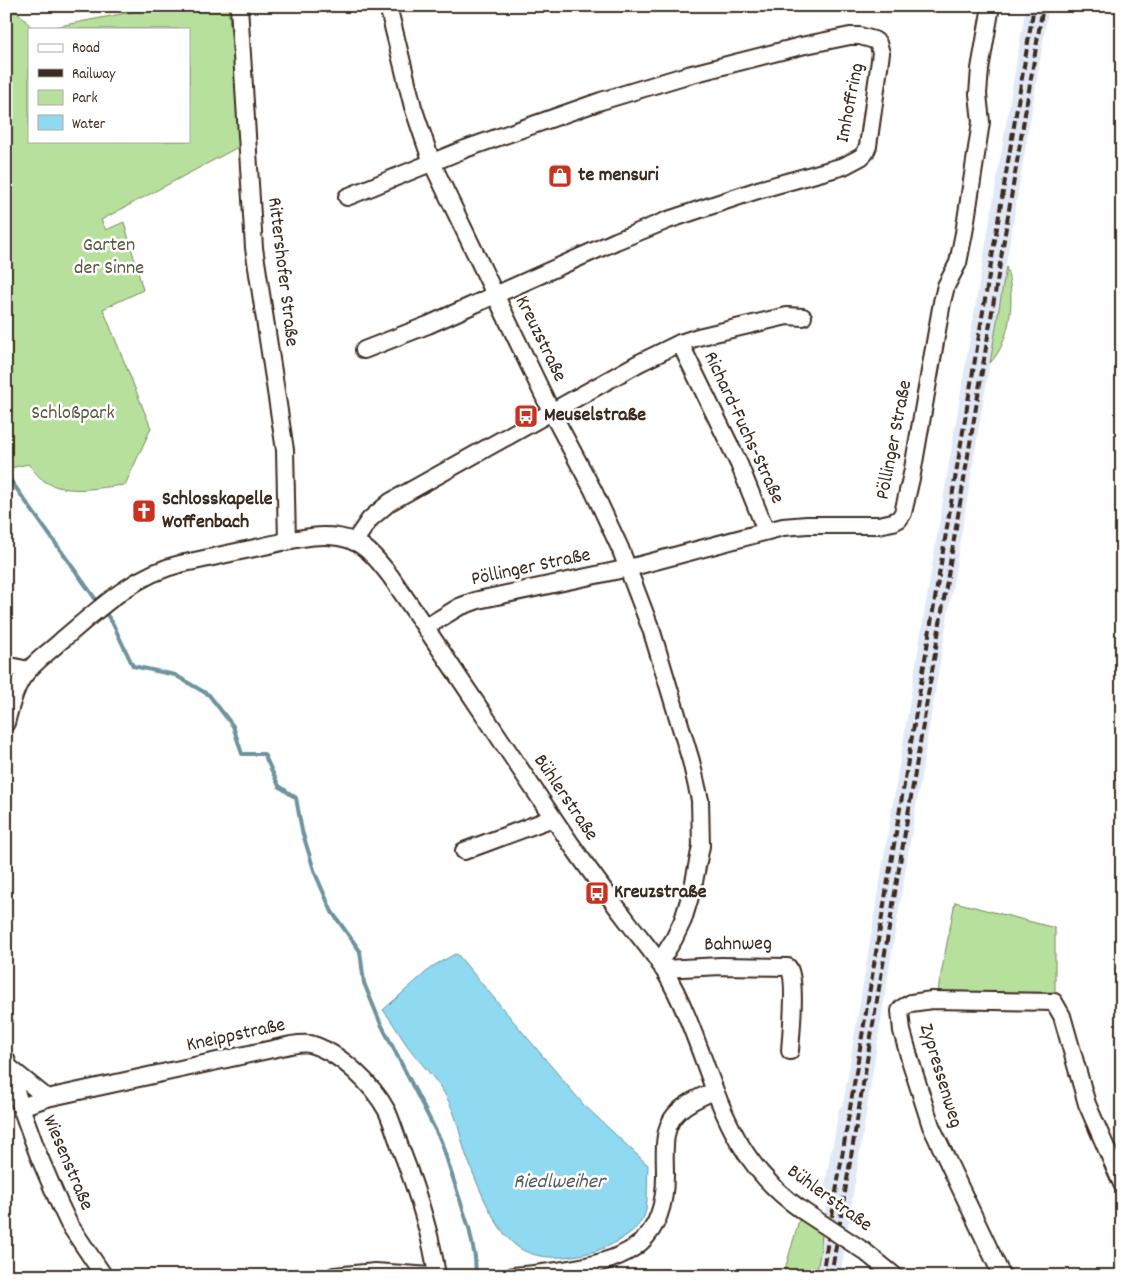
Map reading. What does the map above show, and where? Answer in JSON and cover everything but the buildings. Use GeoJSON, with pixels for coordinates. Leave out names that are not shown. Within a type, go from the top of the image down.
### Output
{"type":"FeatureCollection","features":[{"type":"Feature","properties":{"kind":"street","name":"Rittershofer Straße"},"geometry":{"type":"LineString","coordinates":[[239,6],[254,248],[285,450],[287,542]]}},
{"type":"Feature","properties":{"kind":"street","name":"Kreuzstraße"},"geometry":{"type":"LineString","coordinates":[[388,6],[413,107],[432,163],[551,411],[593,490],[629,568],[691,761],[697,783],[702,818],[701,846],[693,887],[682,920],[661,966]]}},
{"type":"Feature","properties":{"kind":"street","name":"Pöllinger Straße"},"geometry":{"type":"LineString","coordinates":[[426,627],[460,607],[478,600],[629,568],[766,531],[807,524],[878,525],[899,519],[903,513],[912,474],[943,293],[958,263],[964,233],[981,122],[978,94],[980,69],[992,6]]}},
{"type":"Feature","properties":{"kind":"street","name":"Imhoffring"},"geometry":{"type":"LineString","coordinates":[[432,163],[551,117],[684,76],[801,46],[850,36],[867,37],[874,40],[880,47],[881,63],[868,146],[865,153],[855,161],[835,169],[758,190],[668,220],[494,294]]}},
{"type":"Feature","properties":{"kind":"street"},"geometry":{"type":"LineString","coordinates":[[347,197],[432,163]]}},
{"type":"Feature","properties":{"kind":"street","name":"Kreuzstraße"},"geometry":{"type":"LineString","coordinates":[[364,350],[434,323],[494,294]]}},
{"type":"Feature","properties":{"kind":"street"},"geometry":{"type":"LineString","coordinates":[[354,542],[376,512],[390,502],[639,363],[680,343],[698,337],[787,316],[803,318]]}},
{"type":"Feature","properties":{"kind":"street","name":"Richard-Fuchs-Straße"},"geometry":{"type":"LineString","coordinates":[[680,343],[739,464],[766,531]]}},
{"type":"Feature","properties":{"kind":"street","name":"Bühlerstraße"},"geometry":{"type":"LineString","coordinates":[[6,723],[14,694],[28,670],[101,607],[137,581],[167,567],[287,542],[321,537],[338,538],[354,542],[366,549],[382,566],[426,627],[594,877],[661,966],[681,1002],[714,1091],[735,1135],[753,1164],[784,1196],[803,1211],[864,1250],[896,1276]]}},
{"type":"Feature","properties":{"kind":"street"},"geometry":{"type":"LineString","coordinates":[[6,665],[28,670]]}},
{"type":"Feature","properties":{"kind":"street"},"geometry":{"type":"LineString","coordinates":[[464,851],[554,818]]}},
{"type":"Feature","properties":{"kind":"street","name":"Bahnweg"},"geometry":{"type":"LineString","coordinates":[[661,966],[788,967],[791,970],[793,987],[790,1051]]}},
{"type":"Feature","properties":{"kind":"street","name":"Zypressenweg"},"geometry":{"type":"LineString","coordinates":[[1002,1276],[931,1126],[902,1031],[900,1012],[906,1005],[919,1002],[962,1000],[1054,1002],[1060,1009],[1087,1104],[1122,1184]]}},
{"type":"Feature","properties":{"kind":"street","name":"Kneippstraße"},"geometry":{"type":"LineString","coordinates":[[21,1107],[47,1098],[291,1045],[308,1044],[327,1050],[360,1076],[377,1095],[387,1112],[408,1168],[422,1213],[434,1254],[437,1276]]}},
{"type":"Feature","properties":{"kind":"street"},"geometry":{"type":"LineString","coordinates":[[8,1064],[47,1098]]}},
{"type":"Feature","properties":{"kind":"street","name":"Wiesenstraße"},"geometry":{"type":"LineString","coordinates":[[8,1064],[38,1154],[69,1224],[104,1276]]}},
{"type":"Feature","properties":{"kind":"street"},"geometry":{"type":"LineString","coordinates":[[513,1276],[545,1273],[600,1263],[618,1258],[640,1244],[655,1226],[663,1201],[665,1188],[665,1137],[669,1125],[675,1114],[714,1091]]}},
{"type":"Feature","properties":{"kind":"street"},"geometry":{"type":"LineString","coordinates":[[334,1276],[375,1272],[431,1276]]}},
{"type":"Feature","properties":{"kind":"shaded area"},"geometry":{"type":"Polygon","coordinates":[[[1026,6],[1049,6],[840,1276],[816,1276],[821,1247],[821,1233],[829,1193],[824,1190],[839,1108],[843,1105],[1026,6]]]}},
{"type":"Feature","properties":{"kind":"green space"},"geometry":{"type":"Polygon","coordinates":[[[6,6],[12,6],[32,28],[28,28],[28,142],[190,142],[190,28],[49,28],[162,6],[228,6],[242,145],[101,220],[106,230],[124,222],[143,290],[103,309],[151,428],[125,485],[84,489],[63,488],[44,481],[28,464],[6,469],[6,6]]]}},
{"type":"Feature","properties":{"kind":"green space"},"geometry":{"type":"Polygon","coordinates":[[[1006,267],[1011,290],[1010,317],[1003,343],[990,363],[1006,267]]]}},
{"type":"Feature","properties":{"kind":"green space"},"geometry":{"type":"Polygon","coordinates":[[[955,902],[1055,928],[1055,992],[937,995],[955,902]]]}},
{"type":"Feature","properties":{"kind":"green space"},"geometry":{"type":"Polygon","coordinates":[[[800,1217],[822,1230],[816,1276],[783,1276],[800,1217]]]}},
{"type":"Feature","properties":{"kind":"water","name":"Riedlweiher"},"geometry":{"type":"Polygon","coordinates":[[[455,954],[458,955],[583,1104],[648,1165],[647,1205],[644,1217],[634,1229],[613,1244],[599,1250],[578,1255],[544,1257],[524,1251],[515,1245],[499,1227],[492,1215],[469,1163],[449,1102],[383,1010],[433,966],[455,954]]]}},
{"type":"Feature","properties":{"kind":"waterway"},"geometry":{"type":"LineString","coordinates":[[6,474],[99,604]]}},
{"type":"Feature","properties":{"kind":"waterway"},"geometry":{"type":"LineString","coordinates":[[104,611],[112,622],[133,666],[175,675],[209,695],[233,726],[242,754],[264,754],[279,786],[296,798],[302,831],[315,873],[332,912],[360,951],[364,983],[380,1022],[441,1141],[469,1228],[475,1257],[476,1276]]}},
{"type":"Feature","properties":{"kind":"railway"},"geometry":{"type":"LineString","coordinates":[[822,1276],[1034,6]]}},
{"type":"Feature","properties":{"kind":"railway"},"geometry":{"type":"LineString","coordinates":[[831,1276],[1043,6]]}},
{"type":"Feature","properties":{"kind":"place","name":"te mensuri"},"geometry":{"type":"Point","coordinates":[560,176]}},
{"type":"Feature","properties":{"kind":"place","name":"Meuselstraße"},"geometry":{"type":"Point","coordinates":[526,416]}},
{"type":"Feature","properties":{"kind":"place","name":"Schlosskapelle Woffenbach"},"geometry":{"type":"Point","coordinates":[144,511]}},
{"type":"Feature","properties":{"kind":"place","name":"Kreuzstraße"},"geometry":{"type":"Point","coordinates":[597,893]}},
{"type":"Feature","properties":{"kind":"park label","name":"Garten der Sinne"},"geometry":{"type":"Point","coordinates":[109,258]}},
{"type":"Feature","properties":{"kind":"park label","name":"Schloßpark"},"geometry":{"type":"Point","coordinates":[73,414]}}]}
